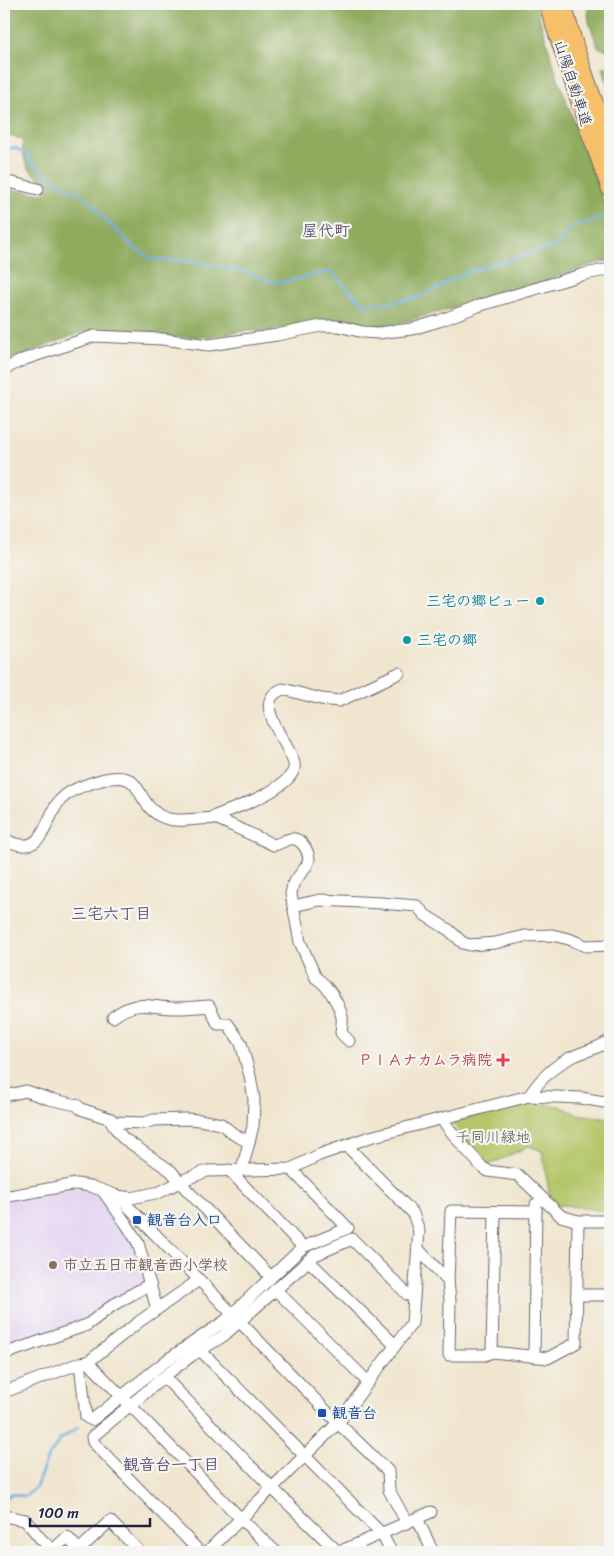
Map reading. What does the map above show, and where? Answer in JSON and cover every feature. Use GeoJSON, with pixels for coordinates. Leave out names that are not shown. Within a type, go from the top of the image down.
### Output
{"type":"FeatureCollection","features":[{"type":"Feature","properties":{"kind":"highway","name":"山陽自動車道"},"geometry":{"type":"LineString","coordinates":[[547,4],[584,119],[610,189]]}},
{"type":"Feature","properties":{"kind":"highway","name":"山陽自動車道"},"geometry":{"type":"LineString","coordinates":[[563,4],[576,49],[610,146]]}},
{"type":"Feature","properties":{"kind":"street"},"geometry":{"type":"LineString","coordinates":[[4,181],[38,189]]}},
{"type":"Feature","properties":{"kind":"street"},"geometry":{"type":"LineString","coordinates":[[4,369],[25,359],[94,336],[162,339],[209,345],[277,335],[321,326],[338,326],[363,332],[378,333],[405,330],[439,321],[478,306],[581,275],[610,269]]}},
{"type":"Feature","properties":{"kind":"street"},"geometry":{"type":"LineString","coordinates":[[210,818],[244,805],[270,792],[282,784],[293,771],[294,761],[270,715],[271,701],[278,691],[283,689],[321,699],[339,701],[399,673]]}},
{"type":"Feature","properties":{"kind":"street"},"geometry":{"type":"LineString","coordinates":[[4,840],[23,846],[34,842],[40,838],[56,806],[66,794],[99,781],[118,777],[133,782],[150,809],[159,815],[184,821],[218,819],[270,844],[277,845],[292,838],[300,841],[309,859],[291,889],[300,942],[316,978],[322,981],[334,999],[342,1017],[340,1033],[349,1040]]}},
{"type":"Feature","properties":{"kind":"street"},"geometry":{"type":"LineString","coordinates":[[293,906],[320,900],[417,906],[425,915],[470,945],[495,943],[526,936],[552,935],[586,946],[610,945]]}},
{"type":"Feature","properties":{"kind":"street"},"geometry":{"type":"LineString","coordinates":[[113,1017],[129,1007],[142,1004],[176,1008],[209,1006],[218,1024],[228,1024],[241,1043],[252,1087],[253,1126],[242,1170]]}},
{"type":"Feature","properties":{"kind":"street"},"geometry":{"type":"LineString","coordinates":[[529,1096],[536,1086],[568,1059],[610,1040]]}},
{"type":"Feature","properties":{"kind":"street"},"geometry":{"type":"LineString","coordinates":[[4,1096],[26,1091],[49,1099],[77,1105],[82,1109],[112,1119],[112,1122],[123,1138],[166,1167],[271,1277]]}},
{"type":"Feature","properties":{"kind":"street"},"geometry":{"type":"LineString","coordinates":[[4,1197],[76,1184],[132,1198],[160,1192],[207,1171],[291,1169],[319,1155],[370,1137],[442,1120],[529,1096],[581,1098],[610,1103]]}},
{"type":"Feature","properties":{"kind":"street"},"geometry":{"type":"LineString","coordinates":[[112,1122],[146,1123],[157,1120],[200,1120],[221,1124],[235,1135],[249,1142]]}},
{"type":"Feature","properties":{"kind":"street"},"geometry":{"type":"LineString","coordinates":[[442,1120],[485,1170],[518,1175],[561,1216],[578,1221],[610,1221]]}},
{"type":"Feature","properties":{"kind":"street"},"geometry":{"type":"LineString","coordinates":[[207,1552],[338,1423],[412,1323],[419,1231],[413,1213],[347,1146]]}},
{"type":"Feature","properties":{"kind":"street"},"geometry":{"type":"LineString","coordinates":[[84,1363],[86,1417],[92,1420],[164,1377],[223,1336],[271,1277],[303,1247],[348,1228],[291,1169]]}},
{"type":"Feature","properties":{"kind":"street"},"geometry":{"type":"LineString","coordinates":[[229,1170],[303,1247]]}},
{"type":"Feature","properties":{"kind":"street"},"geometry":{"type":"LineString","coordinates":[[101,1190],[134,1235],[142,1254],[157,1309]]}},
{"type":"Feature","properties":{"kind":"street"},"geometry":{"type":"LineString","coordinates":[[534,1358],[537,1194]]}},
{"type":"Feature","properties":{"kind":"street"},"geometry":{"type":"LineString","coordinates":[[118,1196],[338,1423],[388,1471],[389,1490],[433,1552]]}},
{"type":"Feature","properties":{"kind":"street"},"geometry":{"type":"LineString","coordinates":[[536,1212],[451,1211],[448,1281],[450,1301],[449,1355],[485,1355],[492,1352],[548,1358],[576,1343],[578,1221]]}},
{"type":"Feature","properties":{"kind":"street"},"geometry":{"type":"LineString","coordinates":[[492,1352],[495,1212]]}},
{"type":"Feature","properties":{"kind":"street"},"geometry":{"type":"LineString","coordinates":[[200,1552],[93,1442],[92,1437],[125,1400],[167,1360],[212,1330],[236,1318],[275,1289],[314,1255],[352,1240],[408,1295],[414,1297]]}},
{"type":"Feature","properties":{"kind":"street"},"geometry":{"type":"LineString","coordinates":[[418,1249],[448,1281]]}},
{"type":"Feature","properties":{"kind":"street"},"geometry":{"type":"LineString","coordinates":[[308,1260],[395,1346]]}},
{"type":"Feature","properties":{"kind":"street"},"geometry":{"type":"LineString","coordinates":[[4,1392],[84,1363],[200,1280]]}},
{"type":"Feature","properties":{"kind":"street"},"geometry":{"type":"LineString","coordinates":[[4,1354],[87,1325],[113,1305],[150,1284]]}},
{"type":"Feature","properties":{"kind":"street"},"geometry":{"type":"LineString","coordinates":[[275,1289],[368,1382]]}},
{"type":"Feature","properties":{"kind":"street"},"geometry":{"type":"LineString","coordinates":[[577,1295],[610,1296]]}},
{"type":"Feature","properties":{"kind":"street"},"geometry":{"type":"LineString","coordinates":[[201,1351],[382,1534],[391,1552]]}},
{"type":"Feature","properties":{"kind":"street"},"geometry":{"type":"LineString","coordinates":[[84,1363],[125,1400],[241,1519],[276,1552]]}},
{"type":"Feature","properties":{"kind":"street"},"geometry":{"type":"LineString","coordinates":[[164,1377],[272,1488],[343,1551],[431,1512]]}},
{"type":"Feature","properties":{"kind":"street"},"geometry":{"type":"LineString","coordinates":[[4,1516],[25,1520],[53,1550],[67,1537],[81,1551],[110,1521],[140,1552]]}},
{"type":"Feature","properties":{"kind":"shaded area"},"geometry":{"type":"Polygon","coordinates":[[[71,1189],[88,1191],[102,1197],[128,1229],[145,1280],[87,1322],[4,1351],[4,1202],[71,1189]]]}},
{"type":"Feature","properties":{"kind":"green space"},"geometry":{"type":"Polygon","coordinates":[[[4,4],[535,4],[558,78],[610,219],[610,260],[521,289],[396,324],[357,328],[336,320],[314,320],[272,331],[245,331],[204,337],[165,337],[123,330],[82,332],[4,363],[4,192],[13,190],[44,194],[51,185],[31,172],[25,162],[22,139],[4,135],[4,4]]]}},
{"type":"Feature","properties":{"kind":"green space"},"geometry":{"type":"Polygon","coordinates":[[[587,4],[610,4],[610,51],[598,47],[589,22],[587,4]]]}},
{"type":"Feature","properties":{"kind":"green space"},"geometry":{"type":"Polygon","coordinates":[[[610,65],[610,94],[603,68],[610,65]]]}},
{"type":"Feature","properties":{"kind":"green space","name":"千同川緑地"},"geometry":{"type":"Polygon","coordinates":[[[529,1103],[560,1106],[577,1114],[610,1118],[610,1212],[564,1205],[557,1206],[549,1192],[542,1151],[529,1146],[487,1166],[466,1143],[452,1122],[529,1103]]]}},
{"type":"Feature","properties":{"kind":"waterway"},"geometry":{"type":"LineString","coordinates":[[4,148],[16,148],[28,155],[31,161],[46,176],[86,197],[133,247],[151,259],[186,261],[243,271],[270,282],[284,282],[327,272],[332,273],[363,304],[390,303],[422,296],[465,273],[548,248],[561,242],[568,228],[610,216]]}},
{"type":"Feature","properties":{"kind":"waterway"},"geometry":{"type":"LineString","coordinates":[[4,1499],[10,1494],[27,1495],[36,1487],[47,1459],[60,1440],[78,1427]]}},
{"type":"Feature","properties":{"kind":"place","name":"三宅の郷ビュー"},"geometry":{"type":"Point","coordinates":[540,601]}},
{"type":"Feature","properties":{"kind":"place","name":"三宅の郷"},"geometry":{"type":"Point","coordinates":[407,640]}},
{"type":"Feature","properties":{"kind":"place","name":"ＰＩＡナカムラ病院"},"geometry":{"type":"Point","coordinates":[503,1060]}},
{"type":"Feature","properties":{"kind":"place","name":"観音台入口"},"geometry":{"type":"Point","coordinates":[137,1220]}},
{"type":"Feature","properties":{"kind":"place","name":"市立五日市観音西小学校"},"geometry":{"type":"Point","coordinates":[53,1265]}},
{"type":"Feature","properties":{"kind":"place","name":"観音台"},"geometry":{"type":"Point","coordinates":[322,1413]}},
{"type":"Feature","properties":{"kind":"district","name":"屋代町"},"geometry":{"type":"Point","coordinates":[326,230]}},
{"type":"Feature","properties":{"kind":"district","name":"三宅六丁目"},"geometry":{"type":"Point","coordinates":[111,913]}},
{"type":"Feature","properties":{"kind":"district","name":"観音台一丁目"},"geometry":{"type":"Point","coordinates":[171,1464]}}]}
